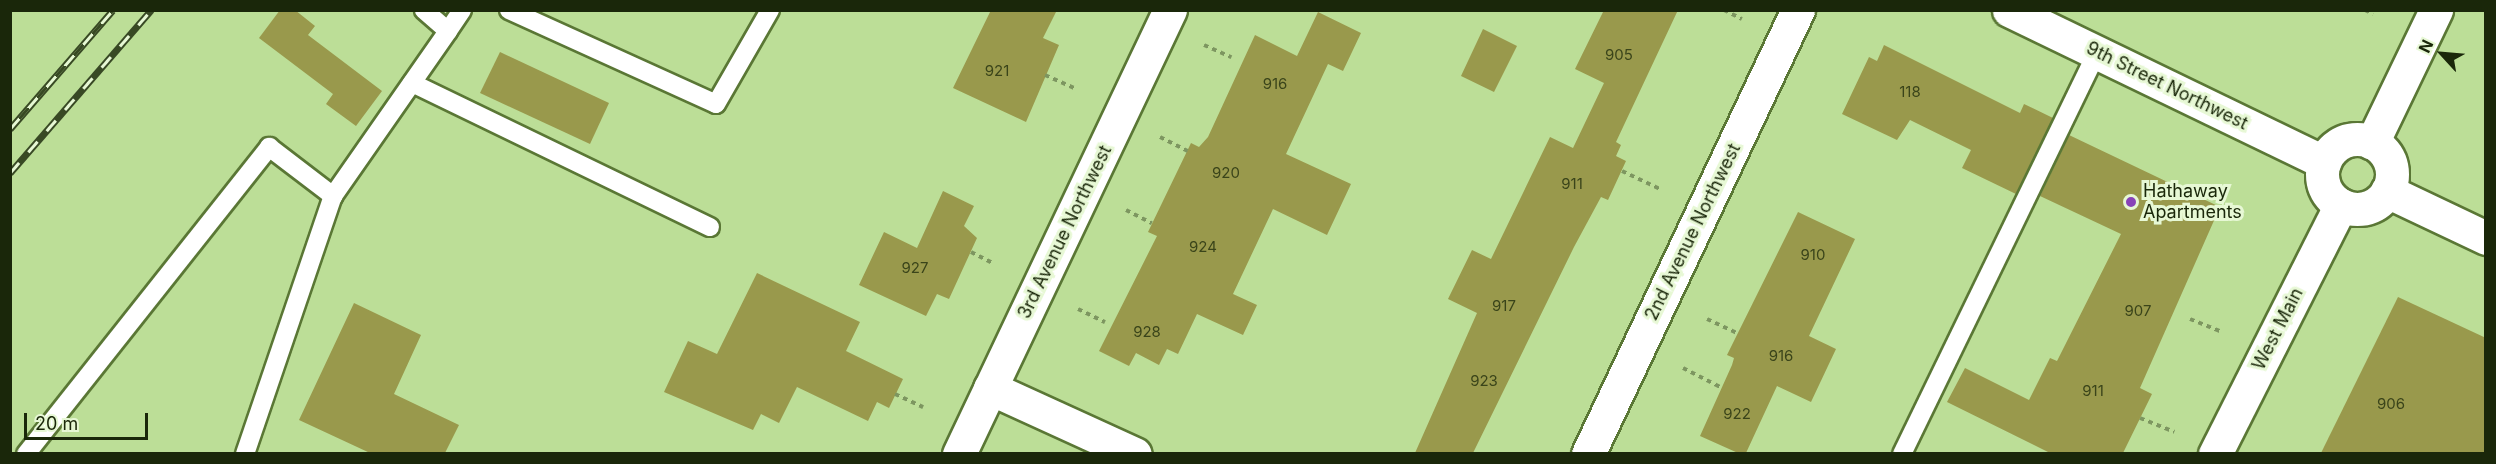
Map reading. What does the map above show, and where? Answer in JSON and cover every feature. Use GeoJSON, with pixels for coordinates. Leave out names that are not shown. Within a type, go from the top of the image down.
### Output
{"type":"FeatureCollection","features":[{"type":"Feature","properties":{"kind":"street","name":"3rd Avenue Northwest"},"geometry":{"type":"LineString","coordinates":[[959,453],[1170,10]]}},
{"type":"Feature","properties":{"kind":"street","name":"2nd Avenue Northwest"},"geometry":{"type":"LineString","coordinates":[[1588,453],[1798,10]]}},
{"type":"Feature","properties":{"kind":"street","name":"9th Street Northwest"},"geometry":{"type":"LineString","coordinates":[[2009,10],[2324,162]]}},
{"type":"Feature","properties":{"kind":"street"},"geometry":{"type":"LineString","coordinates":[[2372,143],[2436,10]]}},
{"type":"Feature","properties":{"kind":"street"},"geometry":{"type":"LineString","coordinates":[[2344,142],[2372,143],[2390,164],[2387,191],[2367,208],[2341,205],[2324,187],[2324,162],[2344,142]]}},
{"type":"Feature","properties":{"kind":"street"},"geometry":{"type":"LineString","coordinates":[[2387,191],[2486,238]]}},
{"type":"Feature","properties":{"kind":"street","name":"West Main"},"geometry":{"type":"LineString","coordinates":[[2215,453],[2341,205]]}},
{"type":"Feature","properties":{"kind":"street"},"geometry":{"type":"LineString","coordinates":[[990,388],[1134,453]]}},
{"type":"Feature","properties":{"kind":"lane"},"geometry":{"type":"LineString","coordinates":[[424,10],[448,32]]}},
{"type":"Feature","properties":{"kind":"lane"},"geometry":{"type":"LineString","coordinates":[[245,453],[333,196],[462,10]]}},
{"type":"Feature","properties":{"kind":"lane"},"geometry":{"type":"LineString","coordinates":[[509,10],[716,104],[770,10]]}},
{"type":"Feature","properties":{"kind":"lane"},"geometry":{"type":"LineString","coordinates":[[1902,453],[2097,52]]}},
{"type":"Feature","properties":{"kind":"lane"},"geometry":{"type":"LineString","coordinates":[[412,83],[710,227]]}},
{"type":"Feature","properties":{"kind":"lane"},"geometry":{"type":"LineString","coordinates":[[26,453],[269,147],[333,196]]}},
{"type":"Feature","properties":{"kind":"path"},"geometry":{"type":"LineString","coordinates":[[1724,10],[1742,19]]}},
{"type":"Feature","properties":{"kind":"path"},"geometry":{"type":"LineString","coordinates":[[2365,10],[2373,14]]}},
{"type":"Feature","properties":{"kind":"path"},"geometry":{"type":"LineString","coordinates":[[1204,45],[1231,57]]}},
{"type":"Feature","properties":{"kind":"path"},"geometry":{"type":"LineString","coordinates":[[1045,75],[1076,90]]}},
{"type":"Feature","properties":{"kind":"path"},"geometry":{"type":"LineString","coordinates":[[1160,137],[1188,151]]}},
{"type":"Feature","properties":{"kind":"path"},"geometry":{"type":"LineString","coordinates":[[1622,171],[1660,189]]}},
{"type":"Feature","properties":{"kind":"path"},"geometry":{"type":"LineString","coordinates":[[1126,210],[1152,223]]}},
{"type":"Feature","properties":{"kind":"path"},"geometry":{"type":"LineString","coordinates":[[971,252],[993,263]]}},
{"type":"Feature","properties":{"kind":"path"},"geometry":{"type":"LineString","coordinates":[[1078,309],[1105,322]]}},
{"type":"Feature","properties":{"kind":"path"},"geometry":{"type":"LineString","coordinates":[[1707,319],[1737,333]]}},
{"type":"Feature","properties":{"kind":"path"},"geometry":{"type":"LineString","coordinates":[[2190,319],[2222,332]]}},
{"type":"Feature","properties":{"kind":"path"},"geometry":{"type":"LineString","coordinates":[[1683,368],[1722,388]]}},
{"type":"Feature","properties":{"kind":"path"},"geometry":{"type":"LineString","coordinates":[[895,394],[923,407]]}},
{"type":"Feature","properties":{"kind":"path"},"geometry":{"type":"LineString","coordinates":[[2140,418],[2174,432]]}},
{"type":"Feature","properties":{"kind":"building"},"geometry":{"type":"Polygon","coordinates":[[[280,10],[295,10],[315,26],[308,35],[382,91],[356,126],[326,104],[333,94],[259,38],[280,10]]]}},
{"type":"Feature","properties":{"kind":"building"},"geometry":{"type":"Polygon","coordinates":[[[991,10],[1057,10],[1043,38],[1059,45],[1026,122],[953,88],[991,10]]]}},
{"type":"Feature","properties":{"kind":"building"},"geometry":{"type":"Polygon","coordinates":[[[1604,10],[1678,10],[1616,142],[1621,145],[1616,156],[1626,161],[1608,200],[1601,197],[1574,247],[1473,453],[1415,453],[1477,313],[1448,299],[1472,250],[1491,259],[1550,137],[1573,148],[1604,83],[1575,69],[1604,10]]]}},
{"type":"Feature","properties":{"kind":"building"},"geometry":{"type":"Polygon","coordinates":[[[1318,12],[1361,33],[1343,71],[1328,64],[1286,154],[1351,184],[1327,235],[1273,209],[1233,294],[1257,305],[1243,335],[1197,314],[1178,354],[1167,349],[1159,365],[1136,353],[1129,366],[1099,351],[1157,236],[1148,232],[1191,143],[1199,147],[1208,137],[1255,35],[1297,56],[1318,12]]]}},
{"type":"Feature","properties":{"kind":"building"},"geometry":{"type":"Polygon","coordinates":[[[1483,29],[1517,46],[1494,92],[1461,76],[1483,29]]]}},
{"type":"Feature","properties":{"kind":"building"},"geometry":{"type":"Polygon","coordinates":[[[1884,45],[2020,113],[2024,104],[2053,118],[2016,194],[1962,168],[1971,150],[1910,120],[1897,140],[1842,114],[1869,57],[1877,61],[1884,45]]]}},
{"type":"Feature","properties":{"kind":"building"},"geometry":{"type":"Polygon","coordinates":[[[500,52],[609,103],[590,144],[480,93],[500,52]]]}},
{"type":"Feature","properties":{"kind":"building"},"geometry":{"type":"Polygon","coordinates":[[[2069,135],[2220,207],[2140,388],[2152,394],[2123,453],[2050,453],[1947,402],[1965,368],[2029,400],[2050,358],[2057,361],[2121,234],[2040,196],[2069,135]]]}},
{"type":"Feature","properties":{"kind":"building"},"geometry":{"type":"Polygon","coordinates":[[[943,191],[974,206],[964,226],[977,238],[949,299],[937,294],[926,316],[859,285],[884,232],[917,248],[943,191]]]}},
{"type":"Feature","properties":{"kind":"building"},"geometry":{"type":"Polygon","coordinates":[[[1798,212],[1855,239],[1809,336],[1836,349],[1811,402],[1777,386],[1746,453],[1738,453],[1700,436],[1732,365],[1734,358],[1727,355],[1798,212]]]}},
{"type":"Feature","properties":{"kind":"building"},"geometry":{"type":"Polygon","coordinates":[[[757,273],[860,322],[846,351],[903,379],[889,408],[877,402],[868,421],[797,387],[779,423],[761,414],[753,430],[664,392],[688,341],[717,354],[757,273]]]}},
{"type":"Feature","properties":{"kind":"building"},"geometry":{"type":"Polygon","coordinates":[[[2398,297],[2486,338],[2486,453],[2321,453],[2398,297]]]}},
{"type":"Feature","properties":{"kind":"building"},"geometry":{"type":"Polygon","coordinates":[[[354,303],[421,335],[394,394],[459,425],[445,453],[370,453],[299,420],[354,303]]]}},
{"type":"Feature","properties":{"kind":"railway"},"geometry":{"type":"LineString","coordinates":[[10,129],[113,10]]}},
{"type":"Feature","properties":{"kind":"railway"},"geometry":{"type":"LineString","coordinates":[[10,173],[151,10]]}},
{"type":"Feature","properties":{"kind":"place","name":"Hathaway Apartments"},"geometry":{"type":"Point","coordinates":[2131,202]}}]}
